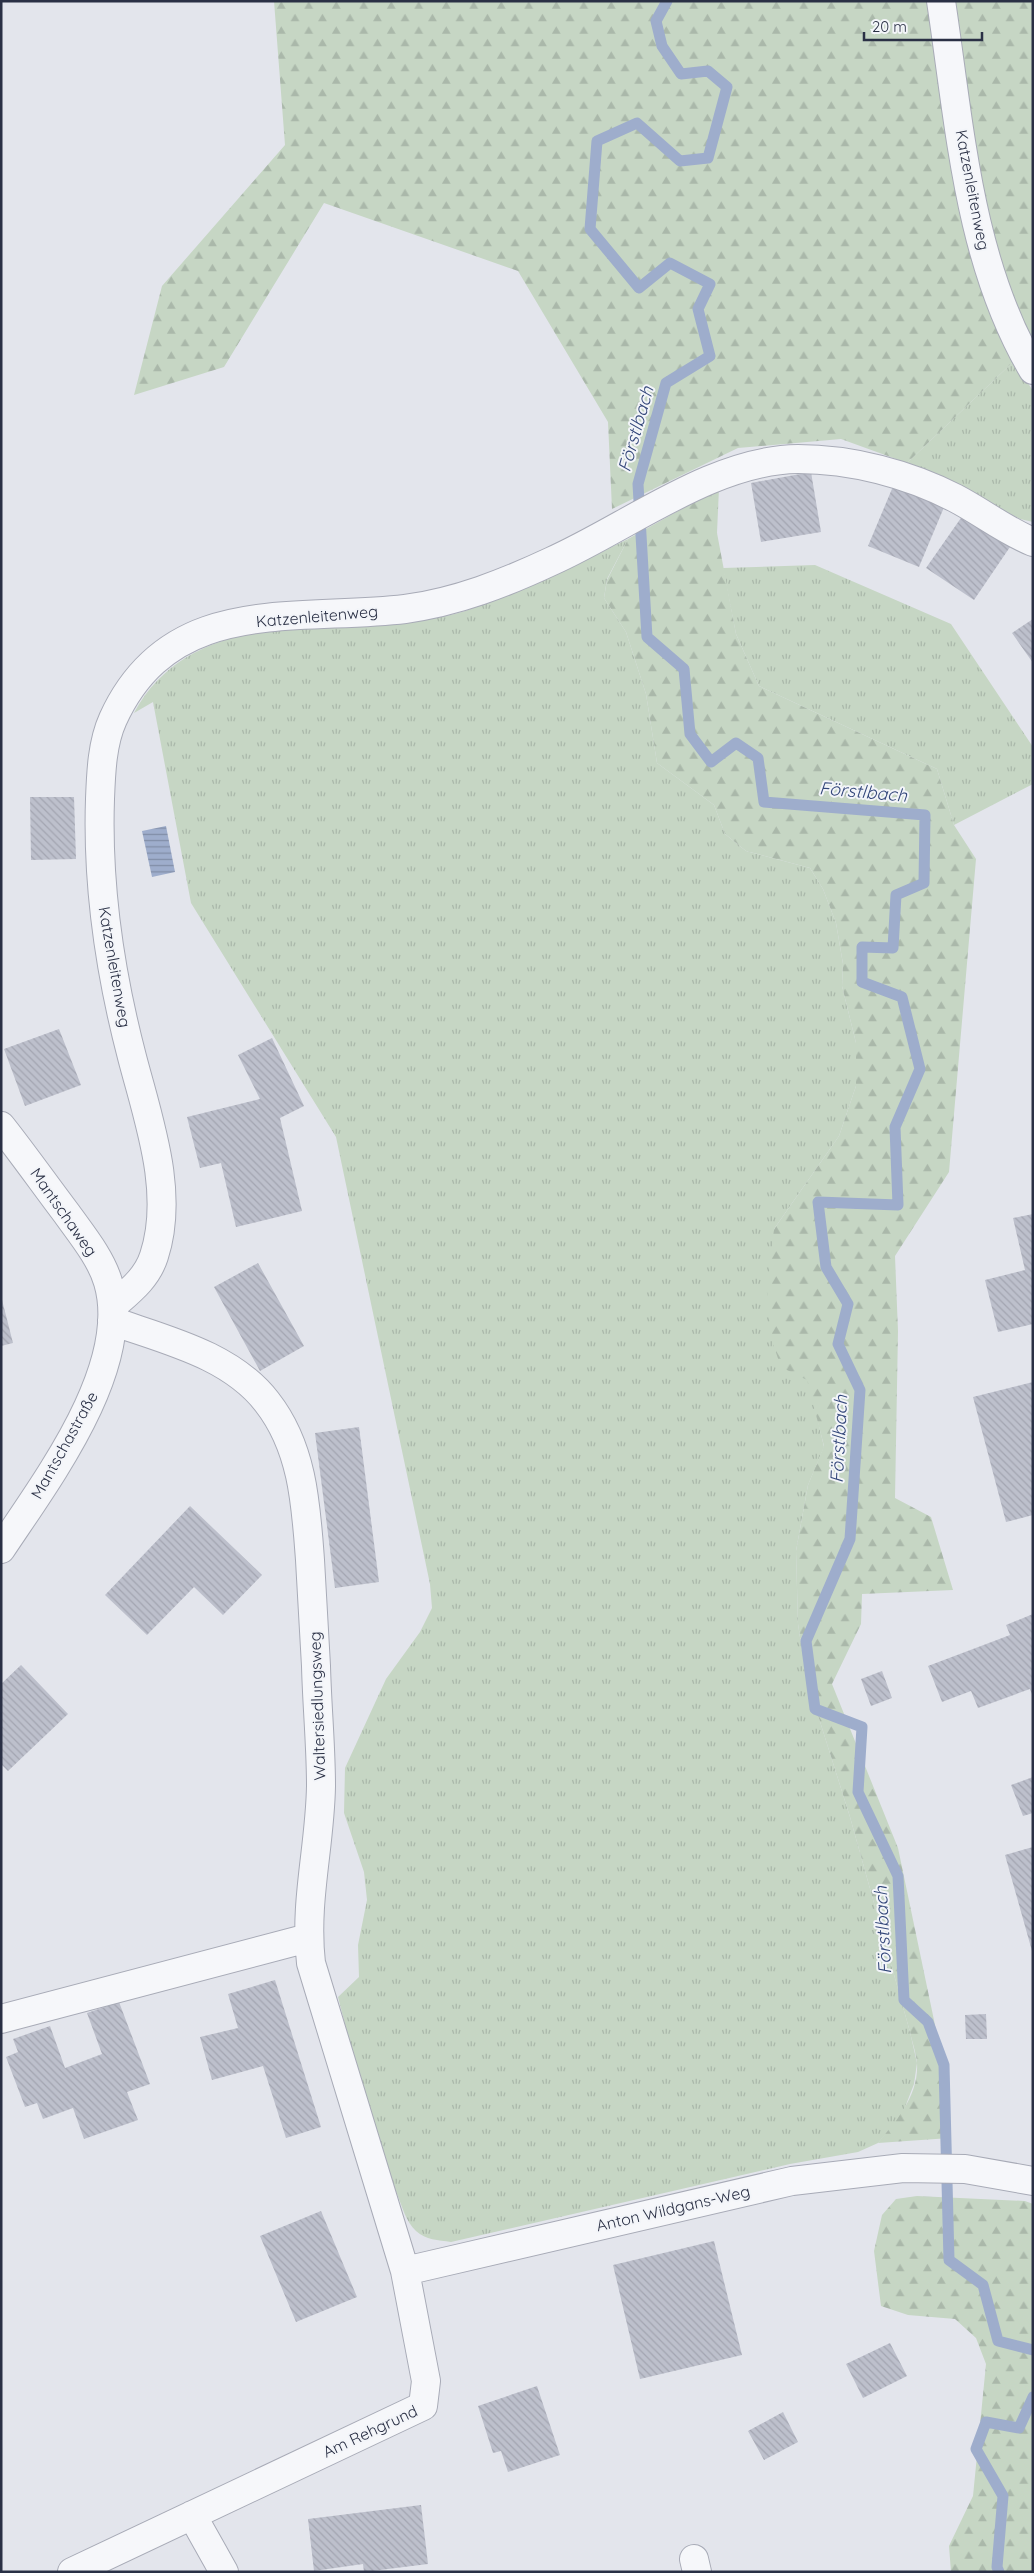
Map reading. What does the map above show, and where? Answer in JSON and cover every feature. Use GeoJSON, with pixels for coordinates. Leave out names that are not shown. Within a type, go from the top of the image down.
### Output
{"type":"FeatureCollection","features":[{"type":"Feature","properties":{"kind":"street","name":"Katzenleitenweg"},"geometry":{"type":"LineString","coordinates":[[941,1],[972,203],[990,277],[1002,310],[1033,370]]}},
{"type":"Feature","properties":{"kind":"street","name":"Katzenleitenweg"},"geometry":{"type":"LineString","coordinates":[[113,1313],[139,1283],[154,1260],[162,1227],[160,1174],[127,1038],[109,942],[101,880],[99,827],[101,772],[110,724],[127,691],[151,663],[166,650],[179,641],[202,632],[262,618],[300,614],[405,609],[441,603],[499,584],[555,560],[716,478],[753,466],[797,459],[859,465],[925,484],[958,500],[1010,533],[1033,542]]}},
{"type":"Feature","properties":{"kind":"street","name":"Mantschaweg"},"geometry":{"type":"LineString","coordinates":[[1,1126],[89,1245],[108,1280],[113,1313]]}},
{"type":"Feature","properties":{"kind":"street","name":"Mantschastraße"},"geometry":{"type":"LineString","coordinates":[[1,1549],[52,1472],[94,1393],[107,1357],[113,1313]]}},
{"type":"Feature","properties":{"kind":"street","name":"Waltersiedlungsweg"},"geometry":{"type":"LineString","coordinates":[[113,1313],[170,1341],[218,1361],[241,1376],[267,1402],[293,1448],[305,1493],[314,1612],[321,1787],[311,1876],[308,1938],[317,1989],[405,2271]]}},
{"type":"Feature","properties":{"kind":"street"},"geometry":{"type":"LineString","coordinates":[[1,2019],[308,1938]]}},
{"type":"Feature","properties":{"kind":"street","name":"Anton Wildgans-Weg"},"geometry":{"type":"LineString","coordinates":[[405,2271],[792,2181],[903,2168],[965,2169],[1033,2181]]}},
{"type":"Feature","properties":{"kind":"street","name":"Am Rehgrund"},"geometry":{"type":"LineString","coordinates":[[72,2572],[423,2406],[426,2381],[405,2271]]}},
{"type":"Feature","properties":{"kind":"street"},"geometry":{"type":"LineString","coordinates":[[192,2515],[224,2572]]}},
{"type":"Feature","properties":{"kind":"green space"},"geometry":{"type":"Polygon","coordinates":[[[274,1],[1033,1],[1033,343],[907,463],[841,439],[738,448],[612,509],[608,422],[518,271],[324,203],[224,367],[134,395],[162,286],[285,145],[274,1]]]}},
{"type":"Feature","properties":{"kind":"green space"},"geometry":{"type":"Polygon","coordinates":[[[1014,361],[1033,391],[1033,522],[1020,519],[907,463],[1014,361]]]}},
{"type":"Feature","properties":{"kind":"green space"},"geometry":{"type":"Polygon","coordinates":[[[719,488],[717,533],[736,634],[759,686],[937,769],[954,825],[976,859],[949,1172],[895,1256],[898,1331],[895,1498],[931,1517],[953,1590],[862,1594],[861,1624],[832,1684],[898,1848],[935,2025],[950,2126],[950,2138],[878,2143],[899,2116],[911,2096],[917,2075],[917,2063],[850,1817],[806,1677],[798,1624],[796,1551],[808,1485],[824,1446],[807,1380],[781,1367],[772,1341],[767,1291],[774,1229],[839,1136],[856,1086],[856,1043],[842,986],[843,964],[836,923],[823,889],[810,868],[746,851],[725,834],[714,805],[657,763],[646,694],[626,632],[604,598],[607,580],[628,539],[719,488]]]}},
{"type":"Feature","properties":{"kind":"green space"},"geometry":{"type":"Polygon","coordinates":[[[628,539],[607,579],[604,598],[626,632],[646,694],[657,763],[714,805],[725,834],[746,851],[810,868],[823,889],[836,923],[843,964],[842,986],[856,1043],[856,1086],[839,1136],[774,1229],[824,1447],[808,1485],[796,1551],[798,1624],[806,1677],[850,1817],[917,2063],[914,2084],[902,2115],[878,2143],[858,2152],[790,2164],[451,2242],[432,2239],[420,2234],[405,2214],[371,2121],[338,1997],[359,1977],[358,1945],[367,1900],[364,1872],[344,1813],[345,1768],[386,1679],[420,1632],[432,1608],[430,1584],[336,1137],[191,903],[153,702],[134,713],[160,677],[194,653],[233,638],[275,629],[409,620],[455,614],[540,581],[628,539]]]}},
{"type":"Feature","properties":{"kind":"green space"},"geometry":{"type":"Polygon","coordinates":[[[815,565],[951,624],[1033,747],[1033,784],[954,825],[937,769],[759,686],[736,634],[723,568],[815,565]]]}},
{"type":"Feature","properties":{"kind":"green space"},"geometry":{"type":"Polygon","coordinates":[[[917,2196],[1025,2201],[1033,2204],[1033,2572],[951,2572],[949,2546],[973,2496],[986,2364],[976,2338],[955,2319],[908,2315],[881,2306],[874,2251],[882,2215],[896,2199],[917,2196]]]}},
{"type":"Feature","properties":{"kind":"water"},"geometry":{"type":"Polygon","coordinates":[[[166,826],[175,872],[152,877],[142,831],[166,826]]]}},
{"type":"Feature","properties":{"kind":"building"},"geometry":{"type":"Polygon","coordinates":[[[811,472],[821,532],[761,542],[751,483],[811,472]]]}},
{"type":"Feature","properties":{"kind":"building"},"geometry":{"type":"Polygon","coordinates":[[[894,484],[945,505],[919,567],[868,546],[894,484]]]}},
{"type":"Feature","properties":{"kind":"building"},"geometry":{"type":"Polygon","coordinates":[[[963,515],[1010,547],[974,600],[926,568],[963,515]]]}},
{"type":"Feature","properties":{"kind":"building"},"geometry":{"type":"Polygon","coordinates":[[[1033,619],[1033,663],[1012,633],[1033,619]]]}},
{"type":"Feature","properties":{"kind":"building"},"geometry":{"type":"Polygon","coordinates":[[[30,797],[74,797],[76,859],[31,860],[30,797]]]}},
{"type":"Feature","properties":{"kind":"building"},"geometry":{"type":"Polygon","coordinates":[[[59,1029],[81,1085],[25,1106],[4,1049],[59,1029]]]}},
{"type":"Feature","properties":{"kind":"building"},"geometry":{"type":"Polygon","coordinates":[[[272,1038],[304,1106],[280,1118],[302,1211],[236,1227],[221,1163],[200,1168],[187,1117],[260,1099],[238,1055],[272,1038]]]}},
{"type":"Feature","properties":{"kind":"building"},"geometry":{"type":"Polygon","coordinates":[[[1033,1214],[1033,1324],[998,1332],[985,1280],[1025,1270],[1013,1218],[1033,1214]]]}},
{"type":"Feature","properties":{"kind":"building"},"geometry":{"type":"Polygon","coordinates":[[[258,1263],[304,1346],[260,1371],[214,1287],[258,1263]]]}},
{"type":"Feature","properties":{"kind":"building"},"geometry":{"type":"Polygon","coordinates":[[[1,1296],[13,1343],[1,1346],[1,1296]]]}},
{"type":"Feature","properties":{"kind":"building"},"geometry":{"type":"Polygon","coordinates":[[[1033,1382],[1033,1515],[1006,1522],[973,1397],[1033,1382]]]}},
{"type":"Feature","properties":{"kind":"building"},"geometry":{"type":"Polygon","coordinates":[[[359,1427],[379,1582],[335,1588],[315,1433],[359,1427]]]}},
{"type":"Feature","properties":{"kind":"building"},"geometry":{"type":"Polygon","coordinates":[[[190,1506],[262,1575],[223,1615],[194,1587],[147,1635],[105,1595],[190,1506]]]}},
{"type":"Feature","properties":{"kind":"building"},"geometry":{"type":"Polygon","coordinates":[[[1033,1614],[1033,1697],[1030,1689],[978,1708],[971,1691],[942,1702],[928,1666],[1010,1635],[1006,1625],[1033,1614]]]}},
{"type":"Feature","properties":{"kind":"building"},"geometry":{"type":"Polygon","coordinates":[[[21,1665],[68,1714],[8,1771],[1,1764],[1,1684],[21,1665]]]}},
{"type":"Feature","properties":{"kind":"building"},"geometry":{"type":"Polygon","coordinates":[[[882,1671],[892,1698],[871,1706],[861,1679],[882,1671]]]}},
{"type":"Feature","properties":{"kind":"building"},"geometry":{"type":"Polygon","coordinates":[[[1033,1777],[1033,1813],[1023,1816],[1011,1785],[1033,1777]]]}},
{"type":"Feature","properties":{"kind":"building"},"geometry":{"type":"Polygon","coordinates":[[[1033,1847],[1033,1951],[1032,1951],[1005,1855],[1033,1847]]]}},
{"type":"Feature","properties":{"kind":"building"},"geometry":{"type":"Polygon","coordinates":[[[275,1980],[321,2127],[286,2138],[263,2066],[212,2080],[200,2037],[238,2028],[228,1994],[275,1980]]]}},
{"type":"Feature","properties":{"kind":"building"},"geometry":{"type":"Polygon","coordinates":[[[119,2002],[150,2084],[127,2092],[138,2120],[84,2139],[73,2108],[43,2119],[37,2103],[25,2107],[6,2057],[18,2052],[13,2039],[50,2026],[65,2068],[102,2054],[87,2013],[119,2002]]]}},
{"type":"Feature","properties":{"kind":"building"},"geometry":{"type":"Polygon","coordinates":[[[986,2014],[987,2039],[966,2039],[965,2015],[986,2014]]]}},
{"type":"Feature","properties":{"kind":"building"},"geometry":{"type":"Polygon","coordinates":[[[321,2211],[357,2297],[296,2322],[260,2236],[321,2211]]]}},
{"type":"Feature","properties":{"kind":"building"},"geometry":{"type":"Polygon","coordinates":[[[714,2241],[742,2355],[640,2379],[613,2265],[714,2241]]]}},
{"type":"Feature","properties":{"kind":"building"},"geometry":{"type":"Polygon","coordinates":[[[890,2343],[907,2376],[863,2398],[846,2364],[890,2343]]]}},
{"type":"Feature","properties":{"kind":"building"},"geometry":{"type":"Polygon","coordinates":[[[537,2386],[560,2455],[508,2472],[501,2451],[493,2453],[478,2406],[537,2386]]]}},
{"type":"Feature","properties":{"kind":"building"},"geometry":{"type":"Polygon","coordinates":[[[783,2412],[798,2442],[764,2460],[748,2431],[783,2412]]]}},
{"type":"Feature","properties":{"kind":"building"},"geometry":{"type":"Polygon","coordinates":[[[421,2505],[428,2564],[364,2572],[363,2564],[314,2571],[308,2519],[421,2505]]]}},
{"type":"Feature","properties":{"kind":"waterway","name":"Förstlbach"},"geometry":{"type":"LineString","coordinates":[[667,1],[656,21],[662,46],[681,74],[708,71],[727,87],[708,158],[680,161],[637,123],[597,141],[590,229],[639,288],[670,263],[710,284],[698,309],[710,356],[666,383],[638,484],[647,637],[684,669],[690,734],[711,762],[736,743],[758,758],[764,802],[925,815],[924,883],[896,895],[893,948],[862,947],[862,982],[902,997],[920,1069],[895,1127],[898,1205],[818,1202],[826,1267],[848,1304],[838,1344],[860,1390],[850,1539],[806,1641],[815,1709],[862,1727],[858,1792],[898,1876],[904,2000],[928,2022],[944,2065],[949,2260],[983,2285],[998,2341],[1033,2350]]}},
{"type":"Feature","properties":{"kind":"waterway","name":"Förstlbach"},"geometry":{"type":"LineString","coordinates":[[999,2572],[997,2567],[1003,2496],[976,2449],[986,2422],[1019,2428],[1033,2397]]}}]}
